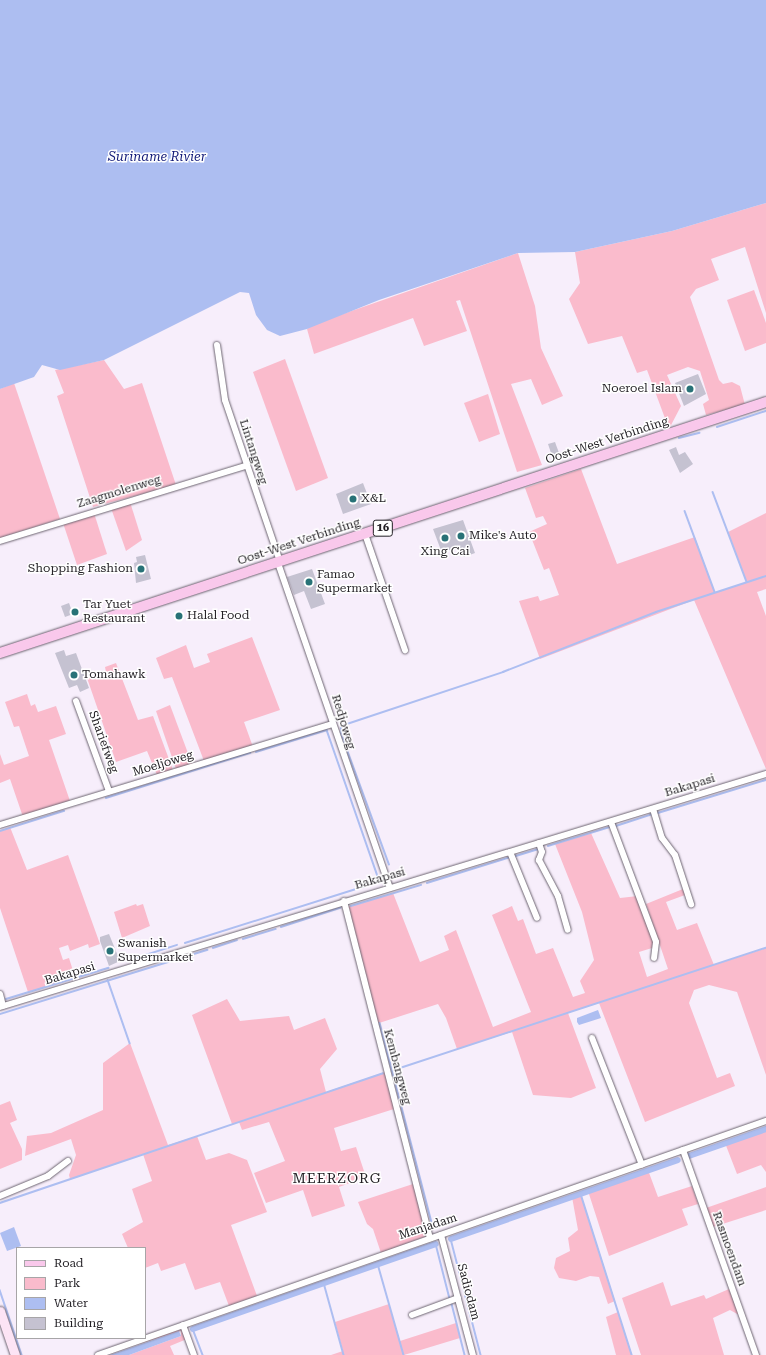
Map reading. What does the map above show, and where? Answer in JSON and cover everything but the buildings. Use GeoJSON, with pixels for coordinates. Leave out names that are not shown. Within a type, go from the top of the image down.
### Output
{"type":"FeatureCollection","features":[{"type":"Feature","properties":{"kind":"main road","name":"Oost-West Verbinding"},"geometry":{"type":"LineString","coordinates":[[0,653],[279,563],[766,402]]}},
{"type":"Feature","properties":{"kind":"street","name":"Lintangweg"},"geometry":{"type":"LineString","coordinates":[[217,345],[225,400],[245,466],[279,563]]}},
{"type":"Feature","properties":{"kind":"street","name":"Zaagmolenweg"},"geometry":{"type":"LineString","coordinates":[[0,541],[245,466]]}},
{"type":"Feature","properties":{"kind":"street"},"geometry":{"type":"LineString","coordinates":[[365,534],[405,650]]}},
{"type":"Feature","properties":{"kind":"street","name":"Redjoweg"},"geometry":{"type":"LineString","coordinates":[[279,563],[332,724],[389,886]]}},
{"type":"Feature","properties":{"kind":"street","name":"Shariefweg"},"geometry":{"type":"LineString","coordinates":[[76,701],[109,791]]}},
{"type":"Feature","properties":{"kind":"street","name":"Moeljoweg"},"geometry":{"type":"LineString","coordinates":[[0,825],[332,724]]}},
{"type":"Feature","properties":{"kind":"street","name":"Bakapasi"},"geometry":{"type":"LineString","coordinates":[[2,1006],[389,886],[611,822],[766,774]]}},
{"type":"Feature","properties":{"kind":"street"},"geometry":{"type":"LineString","coordinates":[[653,809],[662,838],[676,855],[691,904]]}},
{"type":"Feature","properties":{"kind":"street"},"geometry":{"type":"LineString","coordinates":[[611,822],[656,942],[654,958]]}},
{"type":"Feature","properties":{"kind":"street"},"geometry":{"type":"LineString","coordinates":[[540,843],[542,852],[539,860],[558,896],[568,930]]}},
{"type":"Feature","properties":{"kind":"street"},"geometry":{"type":"LineString","coordinates":[[510,852],[537,918]]}},
{"type":"Feature","properties":{"kind":"street","name":"Kembangweg"},"geometry":{"type":"LineString","coordinates":[[344,901],[430,1238]]}},
{"type":"Feature","properties":{"kind":"street"},"geometry":{"type":"LineString","coordinates":[[0,994],[2,1006]]}},
{"type":"Feature","properties":{"kind":"street"},"geometry":{"type":"LineString","coordinates":[[592,1038],[642,1165]]}},
{"type":"Feature","properties":{"kind":"street","name":"Manjadam"},"geometry":{"type":"LineString","coordinates":[[146,1338],[766,1121]]}},
{"type":"Feature","properties":{"kind":"street","name":"Rasmoendam"},"geometry":{"type":"LineString","coordinates":[[683,1150],[756,1355]]}},
{"type":"Feature","properties":{"kind":"street"},"geometry":{"type":"LineString","coordinates":[[0,1196],[48,1176],[68,1161]]}},
{"type":"Feature","properties":{"kind":"street","name":"Sadiodam"},"geometry":{"type":"LineString","coordinates":[[441,1235],[473,1355]]}},
{"type":"Feature","properties":{"kind":"street"},"geometry":{"type":"LineString","coordinates":[[412,1315],[458,1298]]}},
{"type":"Feature","properties":{"kind":"street"},"geometry":{"type":"LineString","coordinates":[[0,1311],[15,1355]]}},
{"type":"Feature","properties":{"kind":"street"},"geometry":{"type":"LineString","coordinates":[[183,1325],[194,1355]]}},
{"type":"Feature","properties":{"kind":"street","name":"Manjadam"},"geometry":{"type":"LineString","coordinates":[[98,1355],[143,1339]]}},
{"type":"Feature","properties":{"kind":"green space"},"geometry":{"type":"Polygon","coordinates":[[[766,203],[766,313],[745,247],[711,259],[719,280],[696,289],[690,297],[719,380],[723,384],[732,382],[740,386],[745,405],[706,415],[703,404],[709,400],[700,371],[688,367],[667,375],[681,406],[669,429],[647,370],[637,373],[622,336],[588,344],[569,299],[580,283],[575,252],[672,231],[766,203]]]}},
{"type":"Feature","properties":{"kind":"green space"},"geometry":{"type":"Polygon","coordinates":[[[518,253],[535,306],[541,348],[563,396],[542,405],[531,379],[511,384],[542,465],[517,472],[460,300],[456,301],[467,331],[424,346],[413,318],[314,354],[307,329],[317,323],[518,253]]]}},
{"type":"Feature","properties":{"kind":"green space"},"geometry":{"type":"Polygon","coordinates":[[[754,290],[766,323],[766,343],[745,351],[727,300],[754,290]]]}},
{"type":"Feature","properties":{"kind":"green space"},"geometry":{"type":"Polygon","coordinates":[[[285,359],[328,478],[296,491],[253,372],[285,359]]]}},
{"type":"Feature","properties":{"kind":"green space"},"geometry":{"type":"Polygon","coordinates":[[[104,360],[124,389],[142,383],[176,485],[93,507],[57,396],[64,393],[55,370],[104,360]]]}},
{"type":"Feature","properties":{"kind":"green space"},"geometry":{"type":"Polygon","coordinates":[[[14,383],[60,519],[0,538],[0,389],[14,383]]]}},
{"type":"Feature","properties":{"kind":"green space"},"geometry":{"type":"Polygon","coordinates":[[[488,394],[500,434],[479,442],[464,403],[488,394]]]}},
{"type":"Feature","properties":{"kind":"green space"},"geometry":{"type":"Polygon","coordinates":[[[581,469],[617,564],[695,537],[715,593],[747,582],[728,532],[766,513],[766,589],[757,592],[766,616],[766,769],[694,600],[540,659],[519,601],[538,596],[540,601],[559,595],[549,568],[544,570],[529,532],[547,524],[543,516],[536,518],[525,488],[581,469]]]}},
{"type":"Feature","properties":{"kind":"green space"},"geometry":{"type":"Polygon","coordinates":[[[130,502],[142,540],[126,551],[111,508],[130,502]]]}},
{"type":"Feature","properties":{"kind":"green space"},"geometry":{"type":"Polygon","coordinates":[[[94,513],[107,554],[77,565],[63,523],[94,513]]]}},
{"type":"Feature","properties":{"kind":"green space"},"geometry":{"type":"Polygon","coordinates":[[[252,637],[280,710],[244,722],[253,747],[204,761],[172,677],[164,679],[156,658],[186,645],[194,668],[210,662],[207,654],[252,637]]]}},
{"type":"Feature","properties":{"kind":"green space"},"geometry":{"type":"Polygon","coordinates":[[[116,663],[138,720],[153,716],[173,770],[157,775],[147,751],[116,762],[87,678],[106,672],[105,667],[116,663]]]}},
{"type":"Feature","properties":{"kind":"green space"},"geometry":{"type":"Polygon","coordinates":[[[27,694],[31,706],[35,704],[38,712],[56,706],[66,734],[49,740],[70,801],[23,817],[10,779],[0,783],[0,754],[4,765],[29,756],[19,726],[14,727],[5,702],[27,694]]]}},
{"type":"Feature","properties":{"kind":"green space"},"geometry":{"type":"Polygon","coordinates":[[[170,705],[192,764],[176,769],[156,711],[170,705]]]}},
{"type":"Feature","properties":{"kind":"green space"},"geometry":{"type":"Polygon","coordinates":[[[10,827],[27,870],[68,855],[100,944],[89,948],[88,944],[70,951],[68,945],[59,948],[63,960],[69,958],[75,977],[28,992],[0,908],[0,831],[10,827]]]}},
{"type":"Feature","properties":{"kind":"green space"},"geometry":{"type":"Polygon","coordinates":[[[591,833],[620,898],[638,896],[654,940],[652,948],[639,952],[647,977],[668,969],[646,904],[683,889],[685,895],[666,902],[677,930],[697,923],[714,965],[766,948],[766,1075],[737,992],[709,985],[694,990],[689,1003],[717,1078],[730,1073],[735,1086],[645,1122],[599,1003],[568,1013],[596,1088],[571,1098],[533,1095],[512,1032],[457,1049],[446,1018],[438,1004],[376,1024],[347,907],[393,893],[420,962],[449,950],[444,936],[456,930],[493,1027],[531,1012],[492,915],[512,906],[518,921],[523,919],[536,954],[553,948],[573,997],[585,993],[580,981],[594,960],[582,912],[555,844],[591,833]]]}},
{"type":"Feature","properties":{"kind":"green space"},"geometry":{"type":"Polygon","coordinates":[[[136,904],[137,906],[143,904],[150,926],[122,938],[114,912],[136,904]]]}},
{"type":"Feature","properties":{"kind":"green space"},"geometry":{"type":"Polygon","coordinates":[[[227,999],[240,1021],[289,1016],[294,1030],[325,1018],[337,1049],[320,1069],[326,1092],[385,1072],[394,1109],[334,1128],[341,1151],[356,1147],[366,1177],[339,1187],[345,1206],[312,1217],[303,1190],[266,1203],[254,1173],[285,1161],[269,1122],[242,1130],[239,1122],[232,1124],[192,1015],[227,999]]]}},
{"type":"Feature","properties":{"kind":"green space"},"geometry":{"type":"Polygon","coordinates":[[[130,1043],[168,1145],[197,1136],[206,1160],[229,1153],[247,1160],[267,1212],[231,1225],[257,1296],[229,1306],[220,1282],[195,1290],[185,1263],[161,1271],[158,1263],[146,1268],[146,1247],[128,1247],[122,1234],[143,1222],[132,1189],[152,1181],[143,1154],[70,1179],[69,1175],[76,1155],[71,1139],[25,1156],[27,1136],[51,1133],[103,1110],[103,1063],[130,1043]]]}},
{"type":"Feature","properties":{"kind":"green space"},"geometry":{"type":"Polygon","coordinates":[[[10,1101],[17,1120],[10,1123],[22,1149],[22,1160],[0,1169],[0,1105],[10,1101]]]}},
{"type":"Feature","properties":{"kind":"green space"},"geometry":{"type":"Polygon","coordinates":[[[766,1129],[766,1172],[761,1165],[737,1174],[725,1143],[766,1129]]]}},
{"type":"Feature","properties":{"kind":"green space"},"geometry":{"type":"Polygon","coordinates":[[[648,1170],[658,1197],[692,1186],[698,1204],[682,1209],[688,1225],[609,1256],[588,1191],[648,1170]]]}},
{"type":"Feature","properties":{"kind":"green space"},"geometry":{"type":"Polygon","coordinates":[[[413,1184],[427,1236],[381,1253],[373,1229],[367,1224],[358,1202],[413,1184]]]}},
{"type":"Feature","properties":{"kind":"green space"},"geometry":{"type":"Polygon","coordinates":[[[766,1187],[766,1210],[713,1227],[706,1208],[766,1187]]]}},
{"type":"Feature","properties":{"kind":"green space"},"geometry":{"type":"Polygon","coordinates":[[[581,1194],[615,1301],[608,1304],[599,1277],[590,1276],[576,1281],[559,1278],[554,1268],[556,1258],[570,1251],[568,1238],[578,1230],[572,1197],[581,1194]]]}},
{"type":"Feature","properties":{"kind":"green space"},"geometry":{"type":"Polygon","coordinates":[[[663,1282],[671,1306],[704,1295],[706,1299],[729,1289],[739,1315],[730,1310],[713,1318],[724,1355],[641,1355],[622,1298],[663,1282]]]}},
{"type":"Feature","properties":{"kind":"green space"},"geometry":{"type":"Polygon","coordinates":[[[389,1304],[400,1341],[456,1323],[460,1338],[404,1355],[331,1355],[343,1351],[335,1322],[389,1304]]]}},
{"type":"Feature","properties":{"kind":"green space"},"geometry":{"type":"Polygon","coordinates":[[[618,1312],[632,1355],[616,1355],[606,1317],[618,1312]]]}},
{"type":"Feature","properties":{"kind":"green space"},"geometry":{"type":"Polygon","coordinates":[[[180,1328],[183,1329],[187,1339],[170,1346],[174,1355],[129,1355],[181,1336],[181,1331],[103,1355],[180,1328]]]}},
{"type":"Feature","properties":{"kind":"water","name":"Suriname Rivier"},"geometry":{"type":"Polygon","coordinates":[[[0,0],[766,0],[766,203],[672,231],[575,252],[518,253],[379,300],[307,329],[280,336],[267,330],[256,315],[249,293],[240,292],[104,360],[60,370],[42,365],[34,377],[0,389],[0,0]]]}},
{"type":"Feature","properties":{"kind":"water"},"geometry":{"type":"Polygon","coordinates":[[[598,1010],[601,1018],[579,1025],[577,1018],[598,1010]]]}},
{"type":"Feature","properties":{"kind":"water"},"geometry":{"type":"Polygon","coordinates":[[[14,1227],[21,1246],[7,1251],[0,1233],[14,1227]]]}},
{"type":"Feature","properties":{"kind":"water"},"geometry":{"type":"Polygon","coordinates":[[[179,1331],[181,1336],[129,1355],[110,1355],[179,1331]]]}},
{"type":"Feature","properties":{"kind":"waterway"},"geometry":{"type":"LineString","coordinates":[[717,427],[766,411]]}},
{"type":"Feature","properties":{"kind":"waterway"},"geometry":{"type":"LineString","coordinates":[[679,438],[699,433]]}},
{"type":"Feature","properties":{"kind":"waterway"},"geometry":{"type":"LineString","coordinates":[[713,492],[747,582]]}},
{"type":"Feature","properties":{"kind":"waterway"},"geometry":{"type":"LineString","coordinates":[[685,511],[715,592]]}},
{"type":"Feature","properties":{"kind":"waterway"},"geometry":{"type":"LineString","coordinates":[[389,865],[341,734],[341,726],[503,672],[656,612],[766,576]]}},
{"type":"Feature","properties":{"kind":"waterway"},"geometry":{"type":"LineString","coordinates":[[256,752],[327,730],[380,882],[360,888]]}},
{"type":"Feature","properties":{"kind":"waterway"},"geometry":{"type":"LineString","coordinates":[[106,798],[250,753]]}},
{"type":"Feature","properties":{"kind":"waterway"},"geometry":{"type":"LineString","coordinates":[[658,813],[766,780]]}},
{"type":"Feature","properties":{"kind":"waterway"},"geometry":{"type":"LineString","coordinates":[[0,831],[64,811]]}},
{"type":"Feature","properties":{"kind":"waterway"},"geometry":{"type":"LineString","coordinates":[[616,826],[652,814]]}},
{"type":"Feature","properties":{"kind":"waterway"},"geometry":{"type":"LineString","coordinates":[[548,846],[610,827]]}},
{"type":"Feature","properties":{"kind":"waterway"},"geometry":{"type":"LineString","coordinates":[[516,856],[539,849]]}},
{"type":"Feature","properties":{"kind":"waterway"},"geometry":{"type":"LineString","coordinates":[[427,883],[511,857]]}},
{"type":"Feature","properties":{"kind":"waterway"},"geometry":{"type":"LineString","coordinates":[[351,906],[421,885]]}},
{"type":"Feature","properties":{"kind":"waterway"},"geometry":{"type":"LineString","coordinates":[[185,943],[356,889]]}},
{"type":"Feature","properties":{"kind":"waterway"},"geometry":{"type":"LineString","coordinates":[[281,927],[340,908]]}},
{"type":"Feature","properties":{"kind":"waterway"},"geometry":{"type":"LineString","coordinates":[[243,939],[275,929]]}},
{"type":"Feature","properties":{"kind":"waterway"},"geometry":{"type":"LineString","coordinates":[[213,948],[237,940]]}},
{"type":"Feature","properties":{"kind":"waterway"},"geometry":{"type":"LineString","coordinates":[[133,959],[177,945]]}},
{"type":"Feature","properties":{"kind":"waterway"},"geometry":{"type":"LineString","coordinates":[[394,1070],[766,948]]}},
{"type":"Feature","properties":{"kind":"waterway"},"geometry":{"type":"LineString","coordinates":[[0,1014],[207,950]]}},
{"type":"Feature","properties":{"kind":"waterway"},"geometry":{"type":"LineString","coordinates":[[6,999],[108,968]]}},
{"type":"Feature","properties":{"kind":"waterway"},"geometry":{"type":"LineString","coordinates":[[108,980],[130,1043]]}},
{"type":"Feature","properties":{"kind":"waterway"},"geometry":{"type":"LineString","coordinates":[[380,1023],[433,1227]]}},
{"type":"Feature","properties":{"kind":"waterway"},"geometry":{"type":"LineString","coordinates":[[0,1203],[383,1073]]}},
{"type":"Feature","properties":{"kind":"waterway"},"geometry":{"type":"LineString","coordinates":[[689,1156],[766,1129]]}},
{"type":"Feature","properties":{"kind":"waterway"},"geometry":{"type":"LineString","coordinates":[[451,1239],[678,1160]]}},
{"type":"Feature","properties":{"kind":"waterway"},"geometry":{"type":"LineString","coordinates":[[581,1194],[632,1355]]}},
{"type":"Feature","properties":{"kind":"waterway"},"geometry":{"type":"LineString","coordinates":[[451,1239],[481,1355]]}},
{"type":"Feature","properties":{"kind":"waterway"},"geometry":{"type":"LineString","coordinates":[[436,1244],[450,1299]]}},
{"type":"Feature","properties":{"kind":"waterway"},"geometry":{"type":"LineString","coordinates":[[193,1329],[436,1244]]}},
{"type":"Feature","properties":{"kind":"waterway"},"geometry":{"type":"LineString","coordinates":[[378,1264],[404,1355]]}},
{"type":"Feature","properties":{"kind":"waterway"},"geometry":{"type":"LineString","coordinates":[[324,1283],[344,1355]]}},
{"type":"Feature","properties":{"kind":"waterway"},"geometry":{"type":"LineString","coordinates":[[0,1290],[16,1337]]}},
{"type":"Feature","properties":{"kind":"waterway"},"geometry":{"type":"LineString","coordinates":[[452,1304],[465,1355]]}},
{"type":"Feature","properties":{"kind":"waterway"},"geometry":{"type":"LineString","coordinates":[[193,1329],[203,1355]]}},
{"type":"Feature","properties":{"kind":"waterway"},"geometry":{"type":"LineString","coordinates":[[17,1339],[22,1355]]}},
{"type":"Feature","properties":{"kind":"place","name":"Noeroel Islam"},"geometry":{"type":"Point","coordinates":[690,389]}},
{"type":"Feature","properties":{"kind":"place","name":"X&L"},"geometry":{"type":"Point","coordinates":[353,499]}},
{"type":"Feature","properties":{"kind":"place","name":"Mike's Auto"},"geometry":{"type":"Point","coordinates":[461,536]}},
{"type":"Feature","properties":{"kind":"place","name":"Xing Cai"},"geometry":{"type":"Point","coordinates":[445,538]}},
{"type":"Feature","properties":{"kind":"place","name":"Shopping Fashion"},"geometry":{"type":"Point","coordinates":[141,569]}},
{"type":"Feature","properties":{"kind":"place","name":"Famao Supermarket"},"geometry":{"type":"Point","coordinates":[309,582]}},
{"type":"Feature","properties":{"kind":"place","name":"Tar Yuet Restaurant"},"geometry":{"type":"Point","coordinates":[75,612]}},
{"type":"Feature","properties":{"kind":"place","name":"Halal Food"},"geometry":{"type":"Point","coordinates":[179,616]}},
{"type":"Feature","properties":{"kind":"place","name":"Tomahawk"},"geometry":{"type":"Point","coordinates":[74,675]}},
{"type":"Feature","properties":{"kind":"place","name":"Swanish Supermarket"},"geometry":{"type":"Point","coordinates":[110,951]}},
{"type":"Feature","properties":{"kind":"district","name":"MEERZORG"},"geometry":{"type":"Point","coordinates":[337,1178]}}]}
